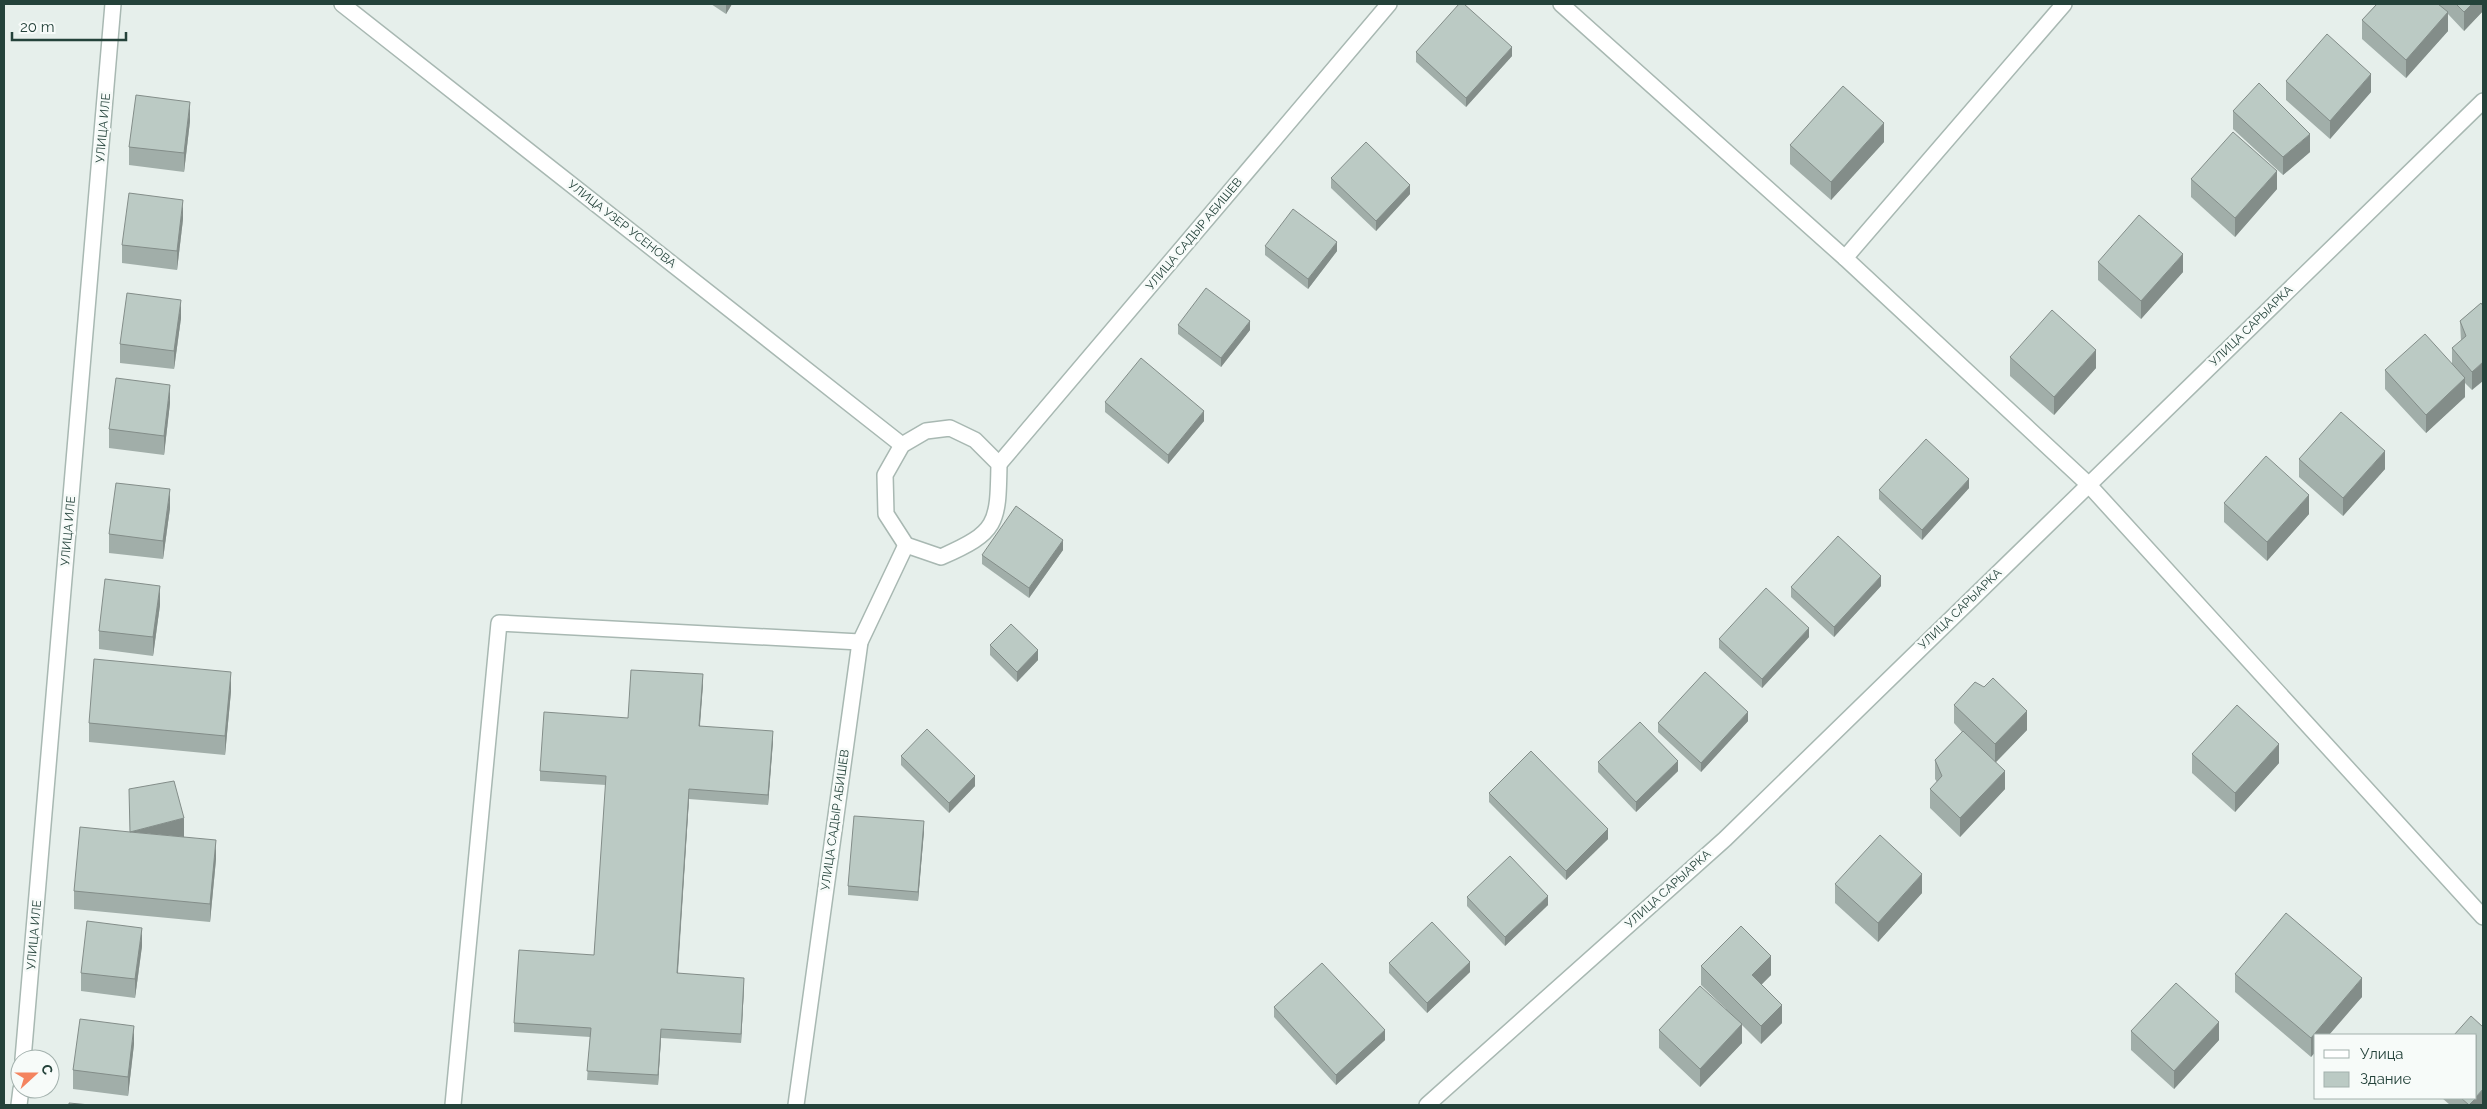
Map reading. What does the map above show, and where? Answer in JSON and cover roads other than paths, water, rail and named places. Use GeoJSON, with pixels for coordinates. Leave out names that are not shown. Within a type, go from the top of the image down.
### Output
{"type":"FeatureCollection","features":[{"type":"Feature","properties":{"kind":"street","name":"УЛИЦА ИЛЕ"},"geometry":{"type":"LineString","coordinates":[[24,1049],[113,4]]}},
{"type":"Feature","properties":{"kind":"street","name":"УЛИЦА УЗЕР УСЕНОВА"},"geometry":{"type":"LineString","coordinates":[[342,4],[902,445]]}},
{"type":"Feature","properties":{"kind":"street","name":"УЛИЦА САДЫР АБИШЕВ"},"geometry":{"type":"LineString","coordinates":[[998,464],[1390,4]]}},
{"type":"Feature","properties":{"kind":"street"},"geometry":{"type":"LineString","coordinates":[[1561,4],[1845,258],[2088,484],[2483,917]]}},
{"type":"Feature","properties":{"kind":"street"},"geometry":{"type":"LineString","coordinates":[[1845,258],[2064,4]]}},
{"type":"Feature","properties":{"kind":"street","name":"УЛИЦА САРЫАРКА"},"geometry":{"type":"LineString","coordinates":[[1427,1105],[1725,839],[2483,101]]}},
{"type":"Feature","properties":{"kind":"street"},"geometry":{"type":"LineString","coordinates":[[950,428],[975,440],[998,464],[998,506],[988,531],[972,543],[942,557],[906,545],[886,514],[885,475],[902,445],[926,430],[950,428]]}},
{"type":"Feature","properties":{"kind":"street","name":"УЛИЦА САДЫР АБИШЕВ"},"geometry":{"type":"LineString","coordinates":[[796,1105],[860,642],[906,545]]}},
{"type":"Feature","properties":{"kind":"street"},"geometry":{"type":"LineString","coordinates":[[453,1105],[499,623],[860,642]]}}]}
